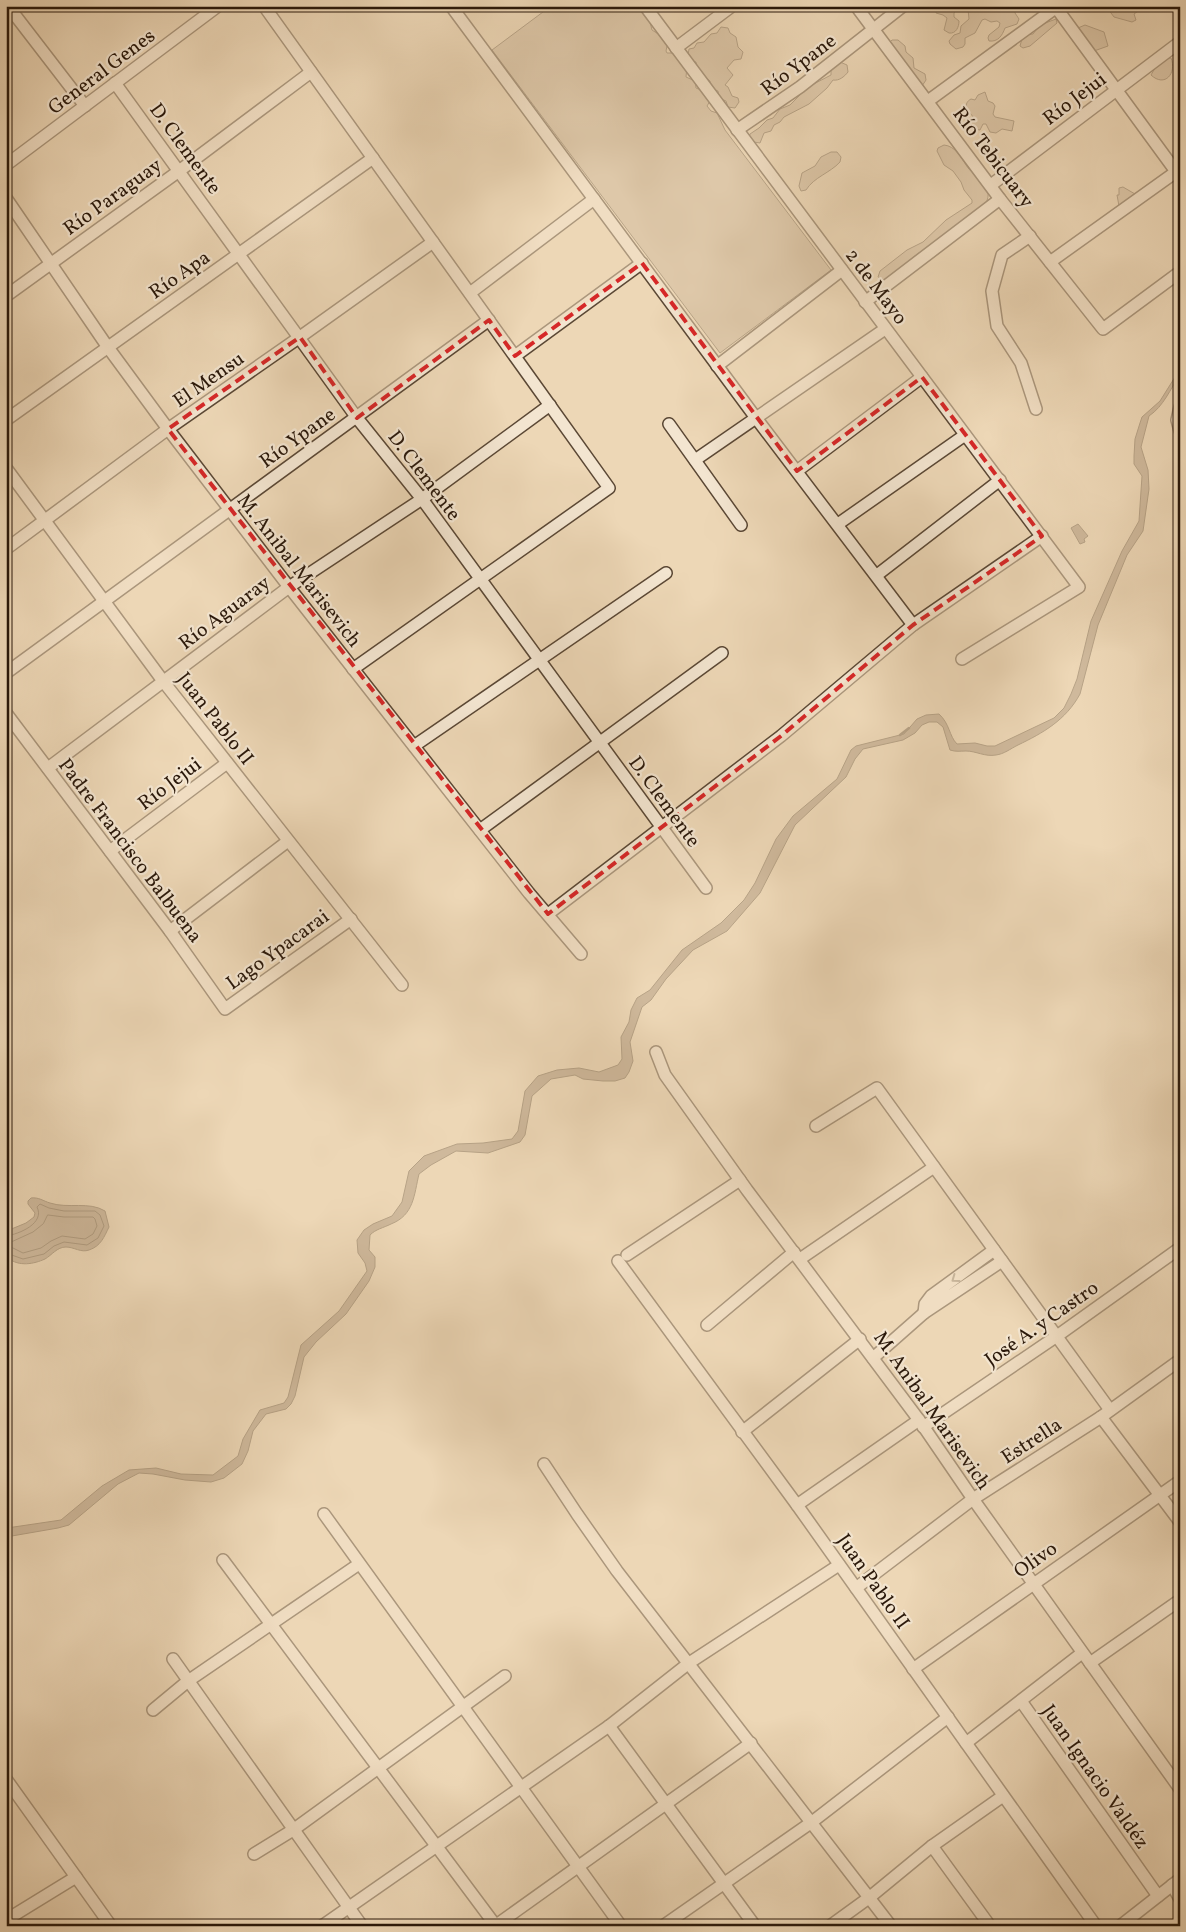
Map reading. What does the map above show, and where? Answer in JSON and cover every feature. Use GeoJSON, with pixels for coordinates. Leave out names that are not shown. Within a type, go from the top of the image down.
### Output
{"type":"FeatureCollection","features":[{"type":"Feature","properties":{"kind":"street"},"geometry":{"type":"LineString","coordinates":[[8,6],[85,106]]}},
{"type":"Feature","properties":{"kind":"street","name":"General Genes"},"geometry":{"type":"LineString","coordinates":[[6,165],[218,6]]}},
{"type":"Feature","properties":{"kind":"street"},"geometry":{"type":"LineString","coordinates":[[264,6],[609,488],[353,669]]}},
{"type":"Feature","properties":{"kind":"street"},"geometry":{"type":"LineString","coordinates":[[451,6],[717,366],[913,625]]}},
{"type":"Feature","properties":{"kind":"street","name":"2 de Mayo"},"geometry":{"type":"LineString","coordinates":[[645,6],[1080,587],[962,660]]}},
{"type":"Feature","properties":{"kind":"street"},"geometry":{"type":"LineString","coordinates":[[676,48],[732,6]]}},
{"type":"Feature","properties":{"kind":"street","name":"Río Tebicuary"},"geometry":{"type":"LineString","coordinates":[[856,6],[1000,199],[1103,329],[1180,272]]}},
{"type":"Feature","properties":{"kind":"street","name":"Río Ypane"},"geometry":{"type":"LineString","coordinates":[[737,130],[779,102],[903,6]]}},
{"type":"Feature","properties":{"kind":"street"},"geometry":{"type":"LineString","coordinates":[[928,101],[1057,7],[1178,173],[1050,262]]}},
{"type":"Feature","properties":{"kind":"street","name":"Río Jejui"},"geometry":{"type":"LineString","coordinates":[[991,185],[1180,42]]}},
{"type":"Feature","properties":{"kind":"street","name":"Río Paraguay"},"geometry":{"type":"LineString","coordinates":[[6,296],[179,171],[311,72]]}},
{"type":"Feature","properties":{"kind":"street","name":"D. Clemente"},"geometry":{"type":"LineString","coordinates":[[115,83],[357,418],[422,500],[706,888]]}},
{"type":"Feature","properties":{"kind":"street","name":"Río Apa"},"geometry":{"type":"LineString","coordinates":[[6,420],[107,346],[240,254],[373,158]]}},
{"type":"Feature","properties":{"kind":"street","name":"M. Anibal Marisevich"},"geometry":{"type":"LineString","coordinates":[[6,198],[107,346],[229,510],[480,830],[581,954]]}},
{"type":"Feature","properties":{"kind":"street"},"geometry":{"type":"LineString","coordinates":[[470,294],[594,199]]}},
{"type":"Feature","properties":{"kind":"street"},"geometry":{"type":"LineString","coordinates":[[865,302],[1000,199]]}},
{"type":"Feature","properties":{"kind":"street"},"geometry":{"type":"LineString","coordinates":[[1030,236],[1002,256],[992,291],[997,326],[1021,363],[1036,409]]}},
{"type":"Feature","properties":{"kind":"street","name":"El Mensu"},"geometry":{"type":"LineString","coordinates":[[6,549],[168,429],[433,242]]}},
{"type":"Feature","properties":{"kind":"street"},"geometry":{"type":"LineString","coordinates":[[515,356],[642,264]]}},
{"type":"Feature","properties":{"kind":"street"},"geometry":{"type":"LineString","coordinates":[[717,366],[842,270]]}},
{"type":"Feature","properties":{"kind":"street","name":"Río Ypane"},"geometry":{"type":"LineString","coordinates":[[6,673],[489,320]]}},
{"type":"Feature","properties":{"kind":"street"},"geometry":{"type":"LineString","coordinates":[[695,460],[885,329]]}},
{"type":"Feature","properties":{"kind":"street"},"geometry":{"type":"LineString","coordinates":[[797,471],[922,377]]}},
{"type":"Feature","properties":{"kind":"street","name":"Río Aguaray"},"geometry":{"type":"LineString","coordinates":[[48,768],[289,587],[422,500],[550,405]]}},
{"type":"Feature","properties":{"kind":"street"},"geometry":{"type":"LineString","coordinates":[[1180,407],[1177,420],[1180,432]]}},
{"type":"Feature","properties":{"kind":"street"},"geometry":{"type":"LineString","coordinates":[[669,424],[741,524]]}},
{"type":"Feature","properties":{"kind":"street"},"geometry":{"type":"LineString","coordinates":[[838,524],[965,434]]}},
{"type":"Feature","properties":{"kind":"street","name":"Juan Pablo II"},"geometry":{"type":"LineString","coordinates":[[6,468],[163,681],[402,985]]}},
{"type":"Feature","properties":{"kind":"street"},"geometry":{"type":"LineString","coordinates":[[876,575],[1000,480]]}},
{"type":"Feature","properties":{"kind":"street"},"geometry":{"type":"LineString","coordinates":[[548,914],[781,736],[913,625],[1042,536]]}},
{"type":"Feature","properties":{"kind":"street"},"geometry":{"type":"LineString","coordinates":[[414,746],[666,572]]}},
{"type":"Feature","properties":{"kind":"street"},"geometry":{"type":"LineString","coordinates":[[480,830],[722,653]]}},
{"type":"Feature","properties":{"kind":"street","name":"Padre Francisco Balbuena"},"geometry":{"type":"LineString","coordinates":[[6,713],[170,931],[226,1009]]}},
{"type":"Feature","properties":{"kind":"street","name":"Río Jejui"},"geometry":{"type":"LineString","coordinates":[[110,851],[227,763]]}},
{"type":"Feature","properties":{"kind":"street"},"geometry":{"type":"LineString","coordinates":[[170,931],[288,842]]}},
{"type":"Feature","properties":{"kind":"street","name":"Lago Ypacarai"},"geometry":{"type":"LineString","coordinates":[[226,1009],[351,920]]}},
{"type":"Feature","properties":{"kind":"street","name":"M. Anibal Marisevich"},"geometry":{"type":"LineString","coordinates":[[656,1052],[665,1075],[740,1180],[921,1423],[1180,1789]]}},
{"type":"Feature","properties":{"kind":"street"},"geometry":{"type":"LineString","coordinates":[[816,1126],[877,1088],[1056,1336],[1159,1496],[1180,1522]]}},
{"type":"Feature","properties":{"kind":"street"},"geometry":{"type":"LineString","coordinates":[[707,1325],[797,1256],[934,1167]]}},
{"type":"Feature","properties":{"kind":"street","name":"Juan Pablo II"},"geometry":{"type":"LineString","coordinates":[[740,1180],[623,1258],[742,1432],[797,1505],[1096,1926]]}},
{"type":"Feature","properties":{"kind":"street"},"geometry":{"type":"LineString","coordinates":[[924,1313],[925,1304],[931,1296],[994,1250]]}},
{"type":"Feature","properties":{"kind":"street","name":"José A. y Castro"},"geometry":{"type":"LineString","coordinates":[[797,1505],[1056,1336],[1178,1253]]}},
{"type":"Feature","properties":{"kind":"street"},"geometry":{"type":"LineString","coordinates":[[873,1358],[924,1313],[1002,1262]]}},
{"type":"Feature","properties":{"kind":"street"},"geometry":{"type":"LineString","coordinates":[[742,1432],[860,1339]]}},
{"type":"Feature","properties":{"kind":"street","name":"Estrella"},"geometry":{"type":"LineString","coordinates":[[856,1588],[973,1499],[1106,1414],[1180,1360]]}},
{"type":"Feature","properties":{"kind":"street"},"geometry":{"type":"LineString","coordinates":[[544,1464],[617,1571],[891,1926]]}},
{"type":"Feature","properties":{"kind":"street","name":"Olivo"},"geometry":{"type":"LineString","coordinates":[[913,1669],[1180,1481]]}},
{"type":"Feature","properties":{"kind":"street"},"geometry":{"type":"LineString","coordinates":[[324,1514],[621,1926]]}},
{"type":"Feature","properties":{"kind":"street"},"geometry":{"type":"LineString","coordinates":[[223,1560],[496,1926],[751,1743]]}},
{"type":"Feature","properties":{"kind":"street"},"geometry":{"type":"LineString","coordinates":[[153,1710],[188,1681],[359,1564]]}},
{"type":"Feature","properties":{"kind":"street"},"geometry":{"type":"LineString","coordinates":[[322,1926],[609,1726],[689,1662],[839,1565]]}},
{"type":"Feature","properties":{"kind":"street"},"geometry":{"type":"LineString","coordinates":[[1090,1663],[1180,1600]]}},
{"type":"Feature","properties":{"kind":"street"},"geometry":{"type":"LineString","coordinates":[[966,1743],[1082,1653]]}},
{"type":"Feature","properties":{"kind":"street"},"geometry":{"type":"LineString","coordinates":[[173,1659],[362,1926]]}},
{"type":"Feature","properties":{"kind":"street"},"geometry":{"type":"LineString","coordinates":[[254,1854],[293,1830],[505,1676]]}},
{"type":"Feature","properties":{"kind":"street","name":"Juan Ignacio Valdéz"},"geometry":{"type":"LineString","coordinates":[[1021,1701],[1158,1896]]}},
{"type":"Feature","properties":{"kind":"street"},"geometry":{"type":"LineString","coordinates":[[664,1926],[812,1822],[948,1718]]}},
{"type":"Feature","properties":{"kind":"street"},"geometry":{"type":"LineString","coordinates":[[609,1726],[755,1926]]}},
{"type":"Feature","properties":{"kind":"street"},"geometry":{"type":"LineString","coordinates":[[6,1779],[111,1926]]}},
{"type":"Feature","properties":{"kind":"street"},"geometry":{"type":"LineString","coordinates":[[830,1926],[870,1897],[932,1846],[1003,1796]]}},
{"type":"Feature","properties":{"kind":"street"},"geometry":{"type":"LineString","coordinates":[[932,1846],[990,1926]]}},
{"type":"Feature","properties":{"kind":"street"},"geometry":{"type":"LineString","coordinates":[[6,1920],[76,1877]]}},
{"type":"Feature","properties":{"kind":"street"},"geometry":{"type":"LineString","coordinates":[[1120,1926],[1176,1882],[1180,1899]]}},
{"type":"Feature","properties":{"kind":"highlighted area"},"geometry":{"type":"Polygon","coordinates":[[[642,263],[797,471],[922,377],[1042,536],[913,625],[781,736],[548,914],[168,429],[300,337],[357,418],[489,320],[515,356],[642,263]]]}},
{"type":"Feature","properties":{"kind":"shaded area"},"geometry":{"type":"Polygon","coordinates":[[[551,6],[639,6],[649,18],[652,30],[666,39],[667,53],[674,53],[687,66],[686,77],[695,81],[696,88],[701,90],[710,101],[707,106],[711,111],[717,113],[725,130],[831,270],[720,353],[492,50],[551,6]]]}},
{"type":"Feature","properties":{"kind":"shaded area"},"geometry":{"type":"Polygon","coordinates":[[[936,6],[960,6],[954,13],[954,17],[959,21],[958,28],[955,31],[949,33],[944,30],[947,18],[936,13],[936,6]]]}},
{"type":"Feature","properties":{"kind":"shaded area"},"geometry":{"type":"Polygon","coordinates":[[[964,6],[1014,6],[1015,13],[1019,19],[1017,24],[1005,28],[995,41],[989,41],[988,38],[999,27],[1000,23],[982,20],[975,33],[965,38],[963,47],[956,49],[949,41],[954,35],[960,33],[961,26],[969,19],[968,9],[964,6]]]}},
{"type":"Feature","properties":{"kind":"shaded area"},"geometry":{"type":"Polygon","coordinates":[[[1095,6],[1125,8],[1140,6],[1141,9],[1134,14],[1136,20],[1132,22],[1114,17],[1108,9],[1096,9],[1095,6]]]}},
{"type":"Feature","properties":{"kind":"shaded area"},"geometry":{"type":"Polygon","coordinates":[[[1056,19],[1057,23],[1030,46],[1023,48],[1020,46],[1023,35],[1033,34],[1040,25],[1056,19]]]}},
{"type":"Feature","properties":{"kind":"shaded area"},"geometry":{"type":"Polygon","coordinates":[[[1085,25],[1104,32],[1108,46],[1094,51],[1080,35],[1078,28],[1085,25]]]}},
{"type":"Feature","properties":{"kind":"shaded area"},"geometry":{"type":"Polygon","coordinates":[[[721,27],[728,28],[730,33],[736,37],[738,47],[743,52],[741,59],[734,60],[727,68],[733,75],[725,85],[732,96],[738,98],[739,102],[735,108],[728,107],[726,101],[719,98],[718,91],[711,88],[710,81],[701,73],[696,62],[692,61],[688,55],[689,49],[694,48],[697,43],[704,42],[711,34],[717,33],[721,27]]]}},
{"type":"Feature","properties":{"kind":"shaded area"},"geometry":{"type":"Polygon","coordinates":[[[892,40],[898,40],[905,46],[906,52],[913,58],[914,68],[925,74],[926,80],[922,86],[888,44],[892,40]]]}},
{"type":"Feature","properties":{"kind":"shaded area"},"geometry":{"type":"Polygon","coordinates":[[[1164,58],[1171,58],[1171,73],[1165,79],[1156,79],[1151,75],[1158,63],[1164,58]]]}},
{"type":"Feature","properties":{"kind":"shaded area"},"geometry":{"type":"Polygon","coordinates":[[[840,62],[847,65],[848,72],[843,77],[833,80],[809,104],[784,117],[774,125],[771,131],[764,133],[760,143],[754,142],[749,137],[767,120],[773,118],[780,109],[790,105],[808,87],[831,75],[831,68],[840,62]]]}},
{"type":"Feature","properties":{"kind":"shaded area"},"geometry":{"type":"Polygon","coordinates":[[[985,92],[988,101],[995,106],[993,114],[995,117],[1014,121],[1012,131],[1002,129],[996,133],[990,132],[986,124],[983,124],[980,130],[973,129],[973,125],[970,124],[974,118],[966,108],[967,104],[971,99],[975,100],[978,95],[985,92]]]}},
{"type":"Feature","properties":{"kind":"shaded area"},"geometry":{"type":"Polygon","coordinates":[[[944,145],[951,147],[957,152],[969,169],[983,183],[988,194],[987,200],[983,207],[912,258],[892,277],[884,280],[878,277],[880,271],[907,250],[923,242],[946,220],[972,203],[961,182],[953,171],[944,165],[937,151],[938,148],[944,145]]]}},
{"type":"Feature","properties":{"kind":"shaded area"},"geometry":{"type":"Polygon","coordinates":[[[831,152],[837,152],[841,157],[840,162],[813,182],[806,190],[801,191],[799,186],[802,173],[815,166],[821,157],[831,152]]]}},
{"type":"Feature","properties":{"kind":"shaded area"},"geometry":{"type":"Polygon","coordinates":[[[1123,187],[1135,194],[1134,198],[1119,206],[1117,195],[1119,195],[1119,188],[1123,187]]]}},
{"type":"Feature","properties":{"kind":"water"},"geometry":{"type":"Polygon","coordinates":[[[1180,369],[1180,375],[1166,397],[1149,416],[1141,447],[1148,470],[1149,489],[1143,531],[1127,555],[1098,625],[1080,694],[1061,718],[1036,736],[996,755],[950,750],[943,727],[937,722],[929,722],[922,725],[915,733],[903,740],[863,749],[855,759],[846,777],[795,825],[760,893],[727,931],[693,950],[666,979],[651,1000],[642,1007],[630,1042],[633,1061],[625,1078],[615,1081],[603,1081],[583,1079],[575,1075],[551,1079],[532,1096],[525,1135],[520,1142],[488,1153],[456,1151],[419,1174],[409,1210],[399,1220],[370,1235],[369,1250],[375,1257],[375,1267],[369,1281],[346,1314],[316,1342],[304,1357],[295,1396],[291,1404],[286,1409],[266,1414],[253,1431],[248,1451],[242,1464],[224,1478],[211,1482],[139,1473],[118,1484],[69,1525],[6,1537],[7,1528],[61,1520],[102,1486],[129,1470],[156,1468],[181,1474],[213,1475],[238,1456],[243,1439],[260,1410],[284,1403],[288,1397],[301,1345],[339,1311],[367,1271],[365,1263],[358,1253],[357,1240],[364,1230],[392,1216],[402,1202],[409,1171],[424,1156],[457,1144],[512,1139],[518,1131],[525,1091],[538,1076],[557,1070],[579,1068],[599,1072],[618,1065],[622,1059],[621,1037],[629,1022],[631,1010],[637,998],[650,990],[682,950],[721,923],[744,900],[755,883],[776,839],[793,816],[837,779],[851,750],[856,746],[904,734],[917,719],[926,715],[939,714],[957,744],[975,743],[987,746],[995,746],[1054,718],[1064,708],[1071,694],[1077,679],[1091,621],[1122,551],[1139,521],[1142,476],[1134,464],[1134,456],[1135,439],[1142,417],[1160,401],[1180,369]]]}},
{"type":"Feature","properties":{"kind":"water"},"geometry":{"type":"Polygon","coordinates":[[[1078,524],[1088,536],[1084,539],[1085,542],[1080,544],[1071,528],[1078,524]]]}},
{"type":"Feature","properties":{"kind":"water"},"geometry":{"type":"Polygon","coordinates":[[[31,1198],[57,1205],[92,1206],[105,1211],[109,1227],[104,1238],[99,1244],[89,1250],[83,1251],[63,1247],[41,1261],[22,1264],[12,1261],[8,1258],[6,1236],[9,1230],[26,1223],[34,1217],[35,1213],[28,1204],[31,1198]]]}},
{"type":"Feature","properties":{"kind":"waterway"},"geometry":{"type":"LineString","coordinates":[[900,735],[909,728]]}}]}
